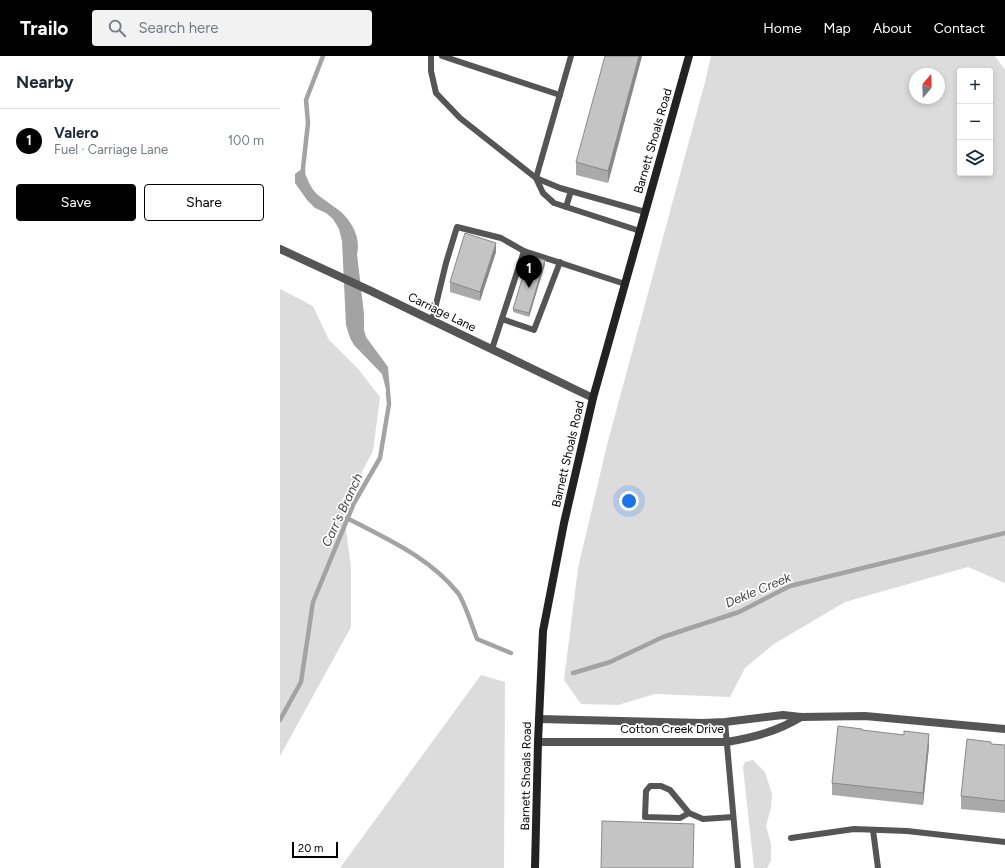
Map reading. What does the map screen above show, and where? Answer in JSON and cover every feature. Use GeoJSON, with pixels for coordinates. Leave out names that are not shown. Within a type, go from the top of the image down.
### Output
{"type":"FeatureCollection","features":[{"type":"Feature","properties":{"kind":"main road","name":"Barnett Shoals Road"},"geometry":{"type":"LineString","coordinates":[[535,868],[538,742],[543,631],[564,523],[593,398],[689,56]]}},
{"type":"Feature","properties":{"kind":"street","name":"Carriage Lane"},"geometry":{"type":"LineString","coordinates":[[280,248],[593,398]]}},
{"type":"Feature","properties":{"kind":"street","name":"Cotton Creek Drive"},"geometry":{"type":"LineString","coordinates":[[539,719],[725,722],[783,715],[800,717],[865,716],[1005,729]]}},
{"type":"Feature","properties":{"kind":"street","name":"Cotton Creek Drive"},"geometry":{"type":"LineString","coordinates":[[538,742],[726,742],[756,737],[785,726],[800,717]]}},
{"type":"Feature","properties":{"kind":"lane"},"geometry":{"type":"LineString","coordinates":[[431,56],[431,71],[436,93],[460,118],[536,178],[571,191],[645,212]]}},
{"type":"Feature","properties":{"kind":"lane"},"geometry":{"type":"LineString","coordinates":[[442,56],[560,95]]}},
{"type":"Feature","properties":{"kind":"lane"},"geometry":{"type":"LineString","coordinates":[[571,56],[536,178],[543,194],[554,203],[640,231]]}},
{"type":"Feature","properties":{"kind":"lane"},"geometry":{"type":"LineString","coordinates":[[566,207],[571,191]]}},
{"type":"Feature","properties":{"kind":"lane"},"geometry":{"type":"LineString","coordinates":[[432,320],[457,226],[501,238],[524,250],[625,284]]}},
{"type":"Feature","properties":{"kind":"lane"},"geometry":{"type":"LineString","coordinates":[[492,349],[524,250]]}},
{"type":"Feature","properties":{"kind":"lane"},"geometry":{"type":"LineString","coordinates":[[502,319],[534,330],[560,262]]}},
{"type":"Feature","properties":{"kind":"lane"},"geometry":{"type":"LineString","coordinates":[[725,722],[738,868]]}},
{"type":"Feature","properties":{"kind":"lane"},"geometry":{"type":"LineString","coordinates":[[689,813],[680,818],[645,816],[646,791],[650,786],[660,786],[670,790],[689,813],[703,819],[734,817]]}},
{"type":"Feature","properties":{"kind":"lane"},"geometry":{"type":"LineString","coordinates":[[791,838],[854,829],[907,831],[1005,842]]}},
{"type":"Feature","properties":{"kind":"lane"},"geometry":{"type":"LineString","coordinates":[[873,830],[878,868]]}},
{"type":"Feature","properties":{"kind":"shaded area"},"geometry":{"type":"Polygon","coordinates":[[[711,56],[995,56],[1005,70],[1005,583],[968,567],[845,602],[774,644],[745,668],[730,697],[655,694],[618,705],[581,704],[564,680],[578,568],[607,445],[711,56]]]}},
{"type":"Feature","properties":{"kind":"shaded area"},"geometry":{"type":"Polygon","coordinates":[[[303,168],[309,183],[315,192],[341,212],[352,225],[357,236],[357,254],[364,314],[364,330],[366,337],[388,367],[390,390],[388,397],[382,374],[354,345],[350,338],[346,325],[342,241],[339,229],[333,219],[326,213],[315,208],[307,200],[295,183],[295,174],[303,168]]]}},
{"type":"Feature","properties":{"kind":"shaded area"},"geometry":{"type":"Polygon","coordinates":[[[280,289],[313,306],[329,340],[359,370],[380,397],[373,451],[343,507],[351,567],[351,627],[280,756],[280,289]]]}},
{"type":"Feature","properties":{"kind":"shaded area"},"geometry":{"type":"Polygon","coordinates":[[[481,675],[505,682],[504,868],[340,868],[481,675]]]}},
{"type":"Feature","properties":{"kind":"shaded area"},"geometry":{"type":"Polygon","coordinates":[[[753,760],[765,772],[772,794],[771,808],[766,826],[771,844],[771,861],[767,868],[754,868],[743,767],[745,762],[753,760]]]}},
{"type":"Feature","properties":{"kind":"building"},"geometry":{"type":"Polygon","coordinates":[[[605,56],[639,56],[608,171],[576,162],[605,56]]]}},
{"type":"Feature","properties":{"kind":"building"},"geometry":{"type":"Polygon","coordinates":[[[465,233],[496,243],[480,292],[450,282],[465,233]]]}},
{"type":"Feature","properties":{"kind":"building"},"geometry":{"type":"Polygon","coordinates":[[[529,256],[545,260],[529,313],[513,309],[529,256]]]}},
{"type":"Feature","properties":{"kind":"building"},"geometry":{"type":"Polygon","coordinates":[[[838,726],[904,735],[904,731],[929,734],[923,793],[832,783],[838,726]]]}},
{"type":"Feature","properties":{"kind":"building"},"geometry":{"type":"Polygon","coordinates":[[[967,739],[1005,745],[1005,801],[961,796],[967,739]]]}},
{"type":"Feature","properties":{"kind":"building"},"geometry":{"type":"Polygon","coordinates":[[[602,821],[694,824],[693,868],[601,868],[602,821]]]}},
{"type":"Feature","properties":{"kind":"waterway","name":"Carr's Branch"},"geometry":{"type":"LineString","coordinates":[[303,173],[308,123],[306,100],[323,56]]}},
{"type":"Feature","properties":{"kind":"waterway","name":"Carr's Branch"},"geometry":{"type":"LineString","coordinates":[[280,720],[301,682],[313,602],[354,503],[380,458],[389,404],[388,392]]}},
{"type":"Feature","properties":{"kind":"waterway"},"geometry":{"type":"LineString","coordinates":[[347,518],[392,541],[434,569],[447,580],[458,593],[477,639],[511,653]]}},
{"type":"Feature","properties":{"kind":"waterway","name":"Dekle Creek"},"geometry":{"type":"LineString","coordinates":[[573,673],[610,662],[663,637],[739,612],[790,586],[1005,533]]}},
{"type":"Feature","properties":{"kind":"place","name":"Valero"},"geometry":{"type":"Point","coordinates":[529,288]}}]}
